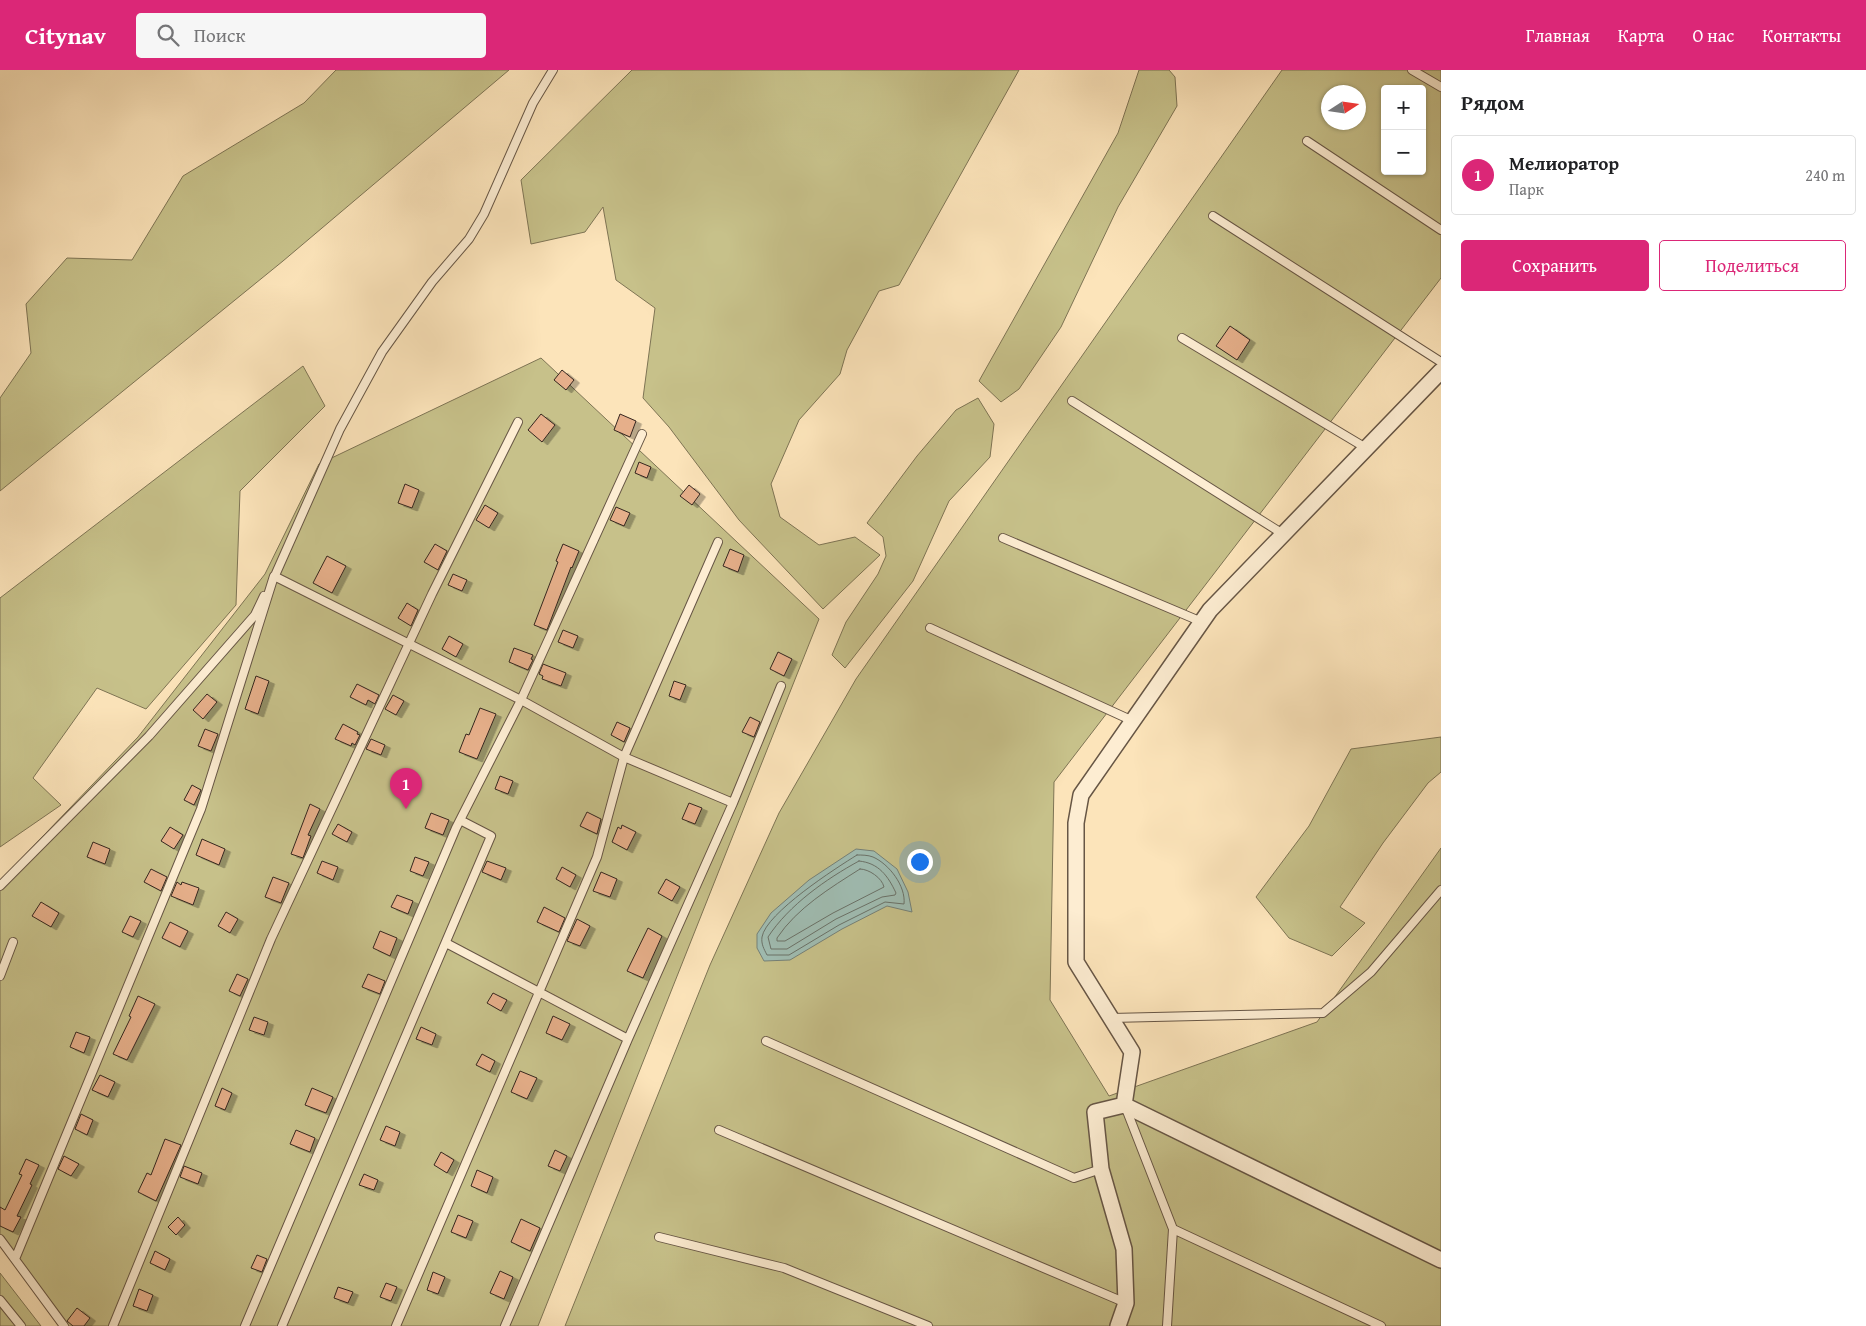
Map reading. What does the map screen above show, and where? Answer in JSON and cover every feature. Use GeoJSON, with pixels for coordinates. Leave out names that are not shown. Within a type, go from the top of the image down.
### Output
{"type":"FeatureCollection","features":[{"type":"Feature","properties":{"kind":"street"},"geometry":{"type":"LineString","coordinates":[[1124,1105],[1132,1052],[1076,962],[1076,823],[1082,796],[1210,610],[1441,371]]}},
{"type":"Feature","properties":{"kind":"street"},"geometry":{"type":"LineString","coordinates":[[1118,1326],[1126,1303],[1124,1249],[1101,1169],[1095,1112],[1124,1105],[1441,1260]]}},
{"type":"Feature","properties":{"kind":"lane"},"geometry":{"type":"LineString","coordinates":[[0,886],[149,736],[255,615],[340,429],[382,352],[432,282],[469,239],[484,214],[533,102],[553,70]]}},
{"type":"Feature","properties":{"kind":"lane"},"geometry":{"type":"LineString","coordinates":[[1412,70],[1441,87]]}},
{"type":"Feature","properties":{"kind":"lane"},"geometry":{"type":"LineString","coordinates":[[1306,141],[1441,230]]}},
{"type":"Feature","properties":{"kind":"lane"},"geometry":{"type":"LineString","coordinates":[[1213,216],[1441,362]]}},
{"type":"Feature","properties":{"kind":"lane"},"geometry":{"type":"LineString","coordinates":[[1182,338],[1366,448]]}},
{"type":"Feature","properties":{"kind":"lane"},"geometry":{"type":"LineString","coordinates":[[1072,401],[1283,534]]}},
{"type":"Feature","properties":{"kind":"lane"},"geometry":{"type":"LineString","coordinates":[[113,1326],[271,939],[410,645],[432,594],[518,422]]}},
{"type":"Feature","properties":{"kind":"lane"},"geometry":{"type":"LineString","coordinates":[[245,1326],[460,820],[521,700],[642,434]]}},
{"type":"Feature","properties":{"kind":"lane"},"geometry":{"type":"LineString","coordinates":[[1004,538],[1202,622]]}},
{"type":"Feature","properties":{"kind":"lane"},"geometry":{"type":"LineString","coordinates":[[396,1326],[597,857],[624,757],[718,542]]}},
{"type":"Feature","properties":{"kind":"lane"},"geometry":{"type":"LineString","coordinates":[[274,576],[521,700],[624,757],[733,803]]}},
{"type":"Feature","properties":{"kind":"lane"},"geometry":{"type":"LineString","coordinates":[[15,1259],[202,809],[274,576]]}},
{"type":"Feature","properties":{"kind":"lane"},"geometry":{"type":"LineString","coordinates":[[930,628],[1134,721]]}},
{"type":"Feature","properties":{"kind":"lane"},"geometry":{"type":"LineString","coordinates":[[505,1326],[628,1039],[733,803],[781,686]]}},
{"type":"Feature","properties":{"kind":"lane"},"geometry":{"type":"LineString","coordinates":[[282,1326],[491,836],[460,820]]}},
{"type":"Feature","properties":{"kind":"lane"},"geometry":{"type":"LineString","coordinates":[[1111,1018],[1323,1013],[1371,972],[1441,890]]}},
{"type":"Feature","properties":{"kind":"lane"},"geometry":{"type":"LineString","coordinates":[[0,976],[13,942]]}},
{"type":"Feature","properties":{"kind":"lane"},"geometry":{"type":"LineString","coordinates":[[446,943],[628,1039]]}},
{"type":"Feature","properties":{"kind":"lane"},"geometry":{"type":"LineString","coordinates":[[766,1041],[1074,1178],[1101,1169]]}},
{"type":"Feature","properties":{"kind":"lane"},"geometry":{"type":"LineString","coordinates":[[1124,1105],[1173,1229],[1167,1326]]}},
{"type":"Feature","properties":{"kind":"lane"},"geometry":{"type":"LineString","coordinates":[[719,1130],[1126,1303]]}},
{"type":"Feature","properties":{"kind":"lane"},"geometry":{"type":"LineString","coordinates":[[1173,1229],[1381,1326]]}},
{"type":"Feature","properties":{"kind":"lane"},"geometry":{"type":"LineString","coordinates":[[659,1237],[784,1268],[928,1326]]}},
{"type":"Feature","properties":{"kind":"lane"},"geometry":{"type":"LineString","coordinates":[[0,1239],[64,1326]]}},
{"type":"Feature","properties":{"kind":"lane"},"geometry":{"type":"LineString","coordinates":[[0,1300],[21,1326]]}},
{"type":"Feature","properties":{"kind":"shaded area"},"geometry":{"type":"Polygon","coordinates":[[[336,70],[509,70],[283,261],[0,491],[0,398],[31,353],[26,304],[67,258],[132,260],[183,176],[304,103],[336,70]]]}},
{"type":"Feature","properties":{"kind":"shaded area"},"geometry":{"type":"Polygon","coordinates":[[[632,70],[1019,70],[899,285],[879,291],[847,350],[840,374],[799,420],[771,484],[780,517],[819,545],[855,537],[880,555],[823,609],[739,520],[669,427],[643,398],[655,308],[616,280],[603,207],[585,232],[531,244],[521,180],[632,70]]]}},
{"type":"Feature","properties":{"kind":"shaded area"},"geometry":{"type":"Polygon","coordinates":[[[1139,70],[1169,70],[1175,77],[1177,106],[1118,207],[1061,327],[1019,389],[1001,402],[979,381],[1118,133],[1139,70]]]}},
{"type":"Feature","properties":{"kind":"shaded area"},"geometry":{"type":"Polygon","coordinates":[[[1282,70],[1441,70],[1441,278],[1054,782],[1050,1000],[1109,1096],[1317,1022],[1441,848],[1441,1326],[565,1326],[710,965],[779,813],[856,679],[1282,70]]]}},
{"type":"Feature","properties":{"kind":"shaded area"},"geometry":{"type":"Polygon","coordinates":[[[541,358],[819,619],[538,1326],[67,1326],[0,1237],[0,881],[138,737],[265,574],[319,464],[541,358]]]}},
{"type":"Feature","properties":{"kind":"shaded area"},"geometry":{"type":"Polygon","coordinates":[[[303,366],[325,406],[240,491],[236,605],[146,709],[97,688],[33,778],[61,805],[0,847],[0,598],[303,366]]]}},
{"type":"Feature","properties":{"kind":"shaded area"},"geometry":{"type":"Polygon","coordinates":[[[978,398],[994,424],[990,457],[949,501],[913,581],[845,668],[832,655],[846,622],[878,574],[886,556],[883,537],[867,523],[917,456],[956,410],[978,398]]]}},
{"type":"Feature","properties":{"kind":"shaded area"},"geometry":{"type":"Polygon","coordinates":[[[1441,737],[1441,772],[1428,783],[1383,843],[1340,907],[1365,923],[1332,956],[1289,938],[1256,897],[1309,826],[1351,749],[1441,737]]]}},
{"type":"Feature","properties":{"kind":"shaded area"},"geometry":{"type":"Polygon","coordinates":[[[0,1273],[41,1326],[0,1326],[0,1273]]]}},
{"type":"Feature","properties":{"kind":"water"},"geometry":{"type":"Polygon","coordinates":[[[856,849],[874,851],[897,869],[908,892],[912,912],[887,906],[842,929],[790,960],[764,961],[757,948],[757,934],[771,913],[809,880],[856,849]]]}},
{"type":"Feature","properties":{"kind":"building"},"geometry":{"type":"Polygon","coordinates":[[[1230,326],[1250,340],[1237,360],[1216,346],[1230,326]]]}},
{"type":"Feature","properties":{"kind":"building"},"geometry":{"type":"Polygon","coordinates":[[[562,370],[574,380],[566,390],[554,380],[562,370]]]}},
{"type":"Feature","properties":{"kind":"building"},"geometry":{"type":"Polygon","coordinates":[[[541,414],[555,425],[542,442],[528,430],[541,414]]]}},
{"type":"Feature","properties":{"kind":"building"},"geometry":{"type":"Polygon","coordinates":[[[620,414],[636,421],[630,437],[614,430],[620,414]]]}},
{"type":"Feature","properties":{"kind":"building"},"geometry":{"type":"Polygon","coordinates":[[[639,462],[651,467],[647,478],[635,473],[639,462]]]}},
{"type":"Feature","properties":{"kind":"building"},"geometry":{"type":"Polygon","coordinates":[[[405,484],[419,490],[412,508],[398,503],[405,484]]]}},
{"type":"Feature","properties":{"kind":"building"},"geometry":{"type":"Polygon","coordinates":[[[689,485],[700,494],[692,505],[680,496],[689,485]]]}},
{"type":"Feature","properties":{"kind":"building"},"geometry":{"type":"Polygon","coordinates":[[[485,505],[498,513],[489,528],[476,520],[485,505]]]}},
{"type":"Feature","properties":{"kind":"building"},"geometry":{"type":"Polygon","coordinates":[[[616,507],[630,513],[624,526],[610,520],[616,507]]]}},
{"type":"Feature","properties":{"kind":"building"},"geometry":{"type":"Polygon","coordinates":[[[435,544],[447,551],[438,570],[424,562],[435,544]]]}},
{"type":"Feature","properties":{"kind":"building"},"geometry":{"type":"Polygon","coordinates":[[[563,544],[579,551],[547,630],[534,625],[563,544]]]}},
{"type":"Feature","properties":{"kind":"building"},"geometry":{"type":"Polygon","coordinates":[[[730,549],[744,555],[738,572],[723,566],[730,549]]]}},
{"type":"Feature","properties":{"kind":"building"},"geometry":{"type":"Polygon","coordinates":[[[327,556],[346,566],[332,593],[313,583],[327,556]]]}},
{"type":"Feature","properties":{"kind":"building"},"geometry":{"type":"Polygon","coordinates":[[[453,574],[467,580],[462,591],[448,585],[453,574]]]}},
{"type":"Feature","properties":{"kind":"building"},"geometry":{"type":"Polygon","coordinates":[[[407,603],[418,610],[411,626],[398,618],[407,603]]]}},
{"type":"Feature","properties":{"kind":"building"},"geometry":{"type":"Polygon","coordinates":[[[563,630],[578,636],[573,648],[558,642],[563,630]]]}},
{"type":"Feature","properties":{"kind":"building"},"geometry":{"type":"Polygon","coordinates":[[[449,636],[463,644],[456,657],[442,649],[449,636]]]}},
{"type":"Feature","properties":{"kind":"building"},"geometry":{"type":"Polygon","coordinates":[[[514,648],[533,655],[531,659],[533,660],[528,670],[509,662],[514,648]]]}},
{"type":"Feature","properties":{"kind":"building"},"geometry":{"type":"Polygon","coordinates":[[[778,652],[792,659],[784,676],[770,669],[778,652]]]}},
{"type":"Feature","properties":{"kind":"building"},"geometry":{"type":"Polygon","coordinates":[[[543,664],[566,673],[561,686],[542,679],[543,676],[539,674],[543,664]]]}},
{"type":"Feature","properties":{"kind":"building"},"geometry":{"type":"Polygon","coordinates":[[[256,676],[269,681],[258,714],[245,709],[256,676]]]}},
{"type":"Feature","properties":{"kind":"building"},"geometry":{"type":"Polygon","coordinates":[[[674,681],[686,685],[680,700],[669,696],[674,681]]]}},
{"type":"Feature","properties":{"kind":"building"},"geometry":{"type":"Polygon","coordinates":[[[357,684],[379,695],[375,704],[368,700],[366,705],[350,697],[357,684]]]}},
{"type":"Feature","properties":{"kind":"building"},"geometry":{"type":"Polygon","coordinates":[[[207,694],[217,702],[203,719],[193,710],[207,694]]]}},
{"type":"Feature","properties":{"kind":"building"},"geometry":{"type":"Polygon","coordinates":[[[393,695],[404,701],[396,715],[385,709],[393,695]]]}},
{"type":"Feature","properties":{"kind":"building"},"geometry":{"type":"Polygon","coordinates":[[[480,708],[496,714],[477,759],[459,752],[466,734],[469,735],[480,708]]]}},
{"type":"Feature","properties":{"kind":"building"},"geometry":{"type":"Polygon","coordinates":[[[750,717],[760,722],[754,737],[742,732],[750,717]]]}},
{"type":"Feature","properties":{"kind":"building"},"geometry":{"type":"Polygon","coordinates":[[[617,722],[630,728],[624,742],[611,735],[617,722]]]}},
{"type":"Feature","properties":{"kind":"building"},"geometry":{"type":"Polygon","coordinates":[[[343,724],[360,735],[355,745],[352,743],[351,746],[335,739],[343,724]]]}},
{"type":"Feature","properties":{"kind":"building"},"geometry":{"type":"Polygon","coordinates":[[[205,729],[218,734],[211,751],[198,746],[205,729]]]}},
{"type":"Feature","properties":{"kind":"building"},"geometry":{"type":"Polygon","coordinates":[[[371,739],[385,745],[381,755],[366,749],[371,739]]]}},
{"type":"Feature","properties":{"kind":"building"},"geometry":{"type":"Polygon","coordinates":[[[500,776],[513,781],[508,794],[495,789],[500,776]]]}},
{"type":"Feature","properties":{"kind":"building"},"geometry":{"type":"Polygon","coordinates":[[[192,785],[201,790],[194,805],[184,800],[192,785]]]}},
{"type":"Feature","properties":{"kind":"building"},"geometry":{"type":"Polygon","coordinates":[[[689,803],[702,808],[695,824],[682,819],[689,803]]]}},
{"type":"Feature","properties":{"kind":"building"},"geometry":{"type":"Polygon","coordinates":[[[310,804],[320,809],[308,835],[311,836],[303,858],[291,854],[310,804]]]}},
{"type":"Feature","properties":{"kind":"building"},"geometry":{"type":"Polygon","coordinates":[[[587,812],[601,819],[597,834],[580,826],[587,812]]]}},
{"type":"Feature","properties":{"kind":"building"},"geometry":{"type":"Polygon","coordinates":[[[431,813],[449,820],[443,835],[425,828],[431,813]]]}},
{"type":"Feature","properties":{"kind":"building"},"geometry":{"type":"Polygon","coordinates":[[[338,824],[352,832],[347,842],[332,834],[338,824]]]}},
{"type":"Feature","properties":{"kind":"building"},"geometry":{"type":"Polygon","coordinates":[[[622,825],[636,832],[627,850],[612,842],[618,827],[621,829],[622,825]]]}},
{"type":"Feature","properties":{"kind":"building"},"geometry":{"type":"Polygon","coordinates":[[[170,827],[183,835],[174,849],[161,841],[170,827]]]}},
{"type":"Feature","properties":{"kind":"building"},"geometry":{"type":"Polygon","coordinates":[[[202,839],[225,849],[219,865],[196,855],[202,839]]]}},
{"type":"Feature","properties":{"kind":"building"},"geometry":{"type":"Polygon","coordinates":[[[93,842],[110,849],[105,864],[87,857],[93,842]]]}},
{"type":"Feature","properties":{"kind":"building"},"geometry":{"type":"Polygon","coordinates":[[[415,857],[429,862],[423,876],[410,871],[415,857]]]}},
{"type":"Feature","properties":{"kind":"building"},"geometry":{"type":"Polygon","coordinates":[[[322,861],[338,867],[333,880],[317,873],[322,861]]]}},
{"type":"Feature","properties":{"kind":"building"},"geometry":{"type":"Polygon","coordinates":[[[487,861],[506,868],[501,880],[482,872],[487,861]]]}},
{"type":"Feature","properties":{"kind":"building"},"geometry":{"type":"Polygon","coordinates":[[[562,867],[576,875],[570,887],[556,879],[562,867]]]}},
{"type":"Feature","properties":{"kind":"building"},"geometry":{"type":"Polygon","coordinates":[[[151,869],[167,877],[161,891],[144,882],[151,869]]]}},
{"type":"Feature","properties":{"kind":"building"},"geometry":{"type":"Polygon","coordinates":[[[601,872],[617,879],[610,897],[593,891],[601,872]]]}},
{"type":"Feature","properties":{"kind":"building"},"geometry":{"type":"Polygon","coordinates":[[[273,877],[289,883],[281,903],[265,897],[273,877]]]}},
{"type":"Feature","properties":{"kind":"building"},"geometry":{"type":"Polygon","coordinates":[[[666,879],[680,887],[672,901],[658,893],[666,879]]]}},
{"type":"Feature","properties":{"kind":"building"},"geometry":{"type":"Polygon","coordinates":[[[177,882],[181,885],[182,882],[199,888],[193,905],[171,896],[177,882]]]}},
{"type":"Feature","properties":{"kind":"building"},"geometry":{"type":"Polygon","coordinates":[[[397,895],[413,901],[408,914],[391,907],[397,895]]]}},
{"type":"Feature","properties":{"kind":"building"},"geometry":{"type":"Polygon","coordinates":[[[41,902],[59,913],[51,927],[32,916],[41,902]]]}},
{"type":"Feature","properties":{"kind":"building"},"geometry":{"type":"Polygon","coordinates":[[[544,907],[565,918],[559,932],[537,922],[544,907]]]}},
{"type":"Feature","properties":{"kind":"building"},"geometry":{"type":"Polygon","coordinates":[[[226,912],[238,919],[230,933],[218,926],[226,912]]]}},
{"type":"Feature","properties":{"kind":"building"},"geometry":{"type":"Polygon","coordinates":[[[130,916],[141,921],[133,937],[122,932],[130,916]]]}},
{"type":"Feature","properties":{"kind":"building"},"geometry":{"type":"Polygon","coordinates":[[[577,919],[590,926],[580,946],[567,941],[577,919]]]}},
{"type":"Feature","properties":{"kind":"building"},"geometry":{"type":"Polygon","coordinates":[[[170,922],[188,931],[180,947],[162,938],[170,922]]]}},
{"type":"Feature","properties":{"kind":"building"},"geometry":{"type":"Polygon","coordinates":[[[648,928],[662,936],[643,978],[627,971],[648,928]]]}},
{"type":"Feature","properties":{"kind":"building"},"geometry":{"type":"Polygon","coordinates":[[[380,931],[397,938],[390,956],[373,948],[380,931]]]}},
{"type":"Feature","properties":{"kind":"building"},"geometry":{"type":"Polygon","coordinates":[[[237,974],[248,979],[240,996],[229,991],[237,974]]]}},
{"type":"Feature","properties":{"kind":"building"},"geometry":{"type":"Polygon","coordinates":[[[368,974],[385,981],[380,994],[362,987],[368,974]]]}},
{"type":"Feature","properties":{"kind":"building"},"geometry":{"type":"Polygon","coordinates":[[[493,993],[507,1000],[501,1011],[487,1003],[493,993]]]}},
{"type":"Feature","properties":{"kind":"building"},"geometry":{"type":"Polygon","coordinates":[[[138,996],[155,1004],[127,1060],[113,1054],[131,1017],[129,1016],[138,996]]]}},
{"type":"Feature","properties":{"kind":"building"},"geometry":{"type":"Polygon","coordinates":[[[553,1016],[570,1024],[562,1040],[546,1033],[553,1016]]]}},
{"type":"Feature","properties":{"kind":"building"},"geometry":{"type":"Polygon","coordinates":[[[254,1017],[268,1022],[264,1035],[249,1030],[254,1017]]]}},
{"type":"Feature","properties":{"kind":"building"},"geometry":{"type":"Polygon","coordinates":[[[421,1027],[436,1034],[432,1045],[416,1039],[421,1027]]]}},
{"type":"Feature","properties":{"kind":"building"},"geometry":{"type":"Polygon","coordinates":[[[76,1032],[90,1037],[84,1053],[70,1047],[76,1032]]]}},
{"type":"Feature","properties":{"kind":"building"},"geometry":{"type":"Polygon","coordinates":[[[482,1054],[495,1061],[490,1072],[476,1065],[482,1054]]]}},
{"type":"Feature","properties":{"kind":"building"},"geometry":{"type":"Polygon","coordinates":[[[520,1071],[537,1078],[527,1099],[511,1092],[520,1071]]]}},
{"type":"Feature","properties":{"kind":"building"},"geometry":{"type":"Polygon","coordinates":[[[100,1075],[115,1082],[108,1097],[92,1090],[100,1075]]]}},
{"type":"Feature","properties":{"kind":"building"},"geometry":{"type":"Polygon","coordinates":[[[222,1088],[232,1093],[225,1110],[215,1106],[222,1088]]]}},
{"type":"Feature","properties":{"kind":"building"},"geometry":{"type":"Polygon","coordinates":[[[312,1088],[333,1097],[326,1113],[305,1105],[312,1088]]]}},
{"type":"Feature","properties":{"kind":"building"},"geometry":{"type":"Polygon","coordinates":[[[81,1114],[93,1120],[87,1135],[75,1129],[81,1114]]]}},
{"type":"Feature","properties":{"kind":"building"},"geometry":{"type":"Polygon","coordinates":[[[386,1126],[400,1132],[395,1146],[380,1140],[386,1126]]]}},
{"type":"Feature","properties":{"kind":"building"},"geometry":{"type":"Polygon","coordinates":[[[296,1130],[315,1138],[310,1152],[290,1144],[296,1130]]]}},
{"type":"Feature","properties":{"kind":"building"},"geometry":{"type":"Polygon","coordinates":[[[165,1139],[181,1145],[156,1201],[138,1192],[147,1173],[151,1175],[165,1139]]]}},
{"type":"Feature","properties":{"kind":"building"},"geometry":{"type":"Polygon","coordinates":[[[555,1150],[567,1156],[560,1171],[548,1166],[555,1150]]]}},
{"type":"Feature","properties":{"kind":"building"},"geometry":{"type":"Polygon","coordinates":[[[441,1152],[454,1160],[447,1173],[434,1165],[441,1152]]]}},
{"type":"Feature","properties":{"kind":"building"},"geometry":{"type":"Polygon","coordinates":[[[64,1156],[79,1164],[71,1176],[58,1169],[64,1156]]]}},
{"type":"Feature","properties":{"kind":"building"},"geometry":{"type":"Polygon","coordinates":[[[26,1159],[39,1165],[17,1216],[21,1217],[13,1232],[0,1226],[0,1207],[5,1210],[22,1175],[19,1174],[26,1159]]]}},
{"type":"Feature","properties":{"kind":"building"},"geometry":{"type":"Polygon","coordinates":[[[184,1166],[202,1173],[198,1184],[180,1177],[184,1166]]]}},
{"type":"Feature","properties":{"kind":"building"},"geometry":{"type":"Polygon","coordinates":[[[477,1170],[493,1177],[487,1193],[471,1186],[477,1170]]]}},
{"type":"Feature","properties":{"kind":"building"},"geometry":{"type":"Polygon","coordinates":[[[364,1174],[378,1180],[374,1190],[359,1185],[364,1174]]]}},
{"type":"Feature","properties":{"kind":"building"},"geometry":{"type":"Polygon","coordinates":[[[458,1215],[473,1221],[466,1238],[451,1232],[458,1215]]]}},
{"type":"Feature","properties":{"kind":"building"},"geometry":{"type":"Polygon","coordinates":[[[178,1217],[185,1225],[176,1235],[168,1227],[178,1217]]]}},
{"type":"Feature","properties":{"kind":"building"},"geometry":{"type":"Polygon","coordinates":[[[521,1219],[540,1228],[530,1251],[511,1242],[521,1219]]]}},
{"type":"Feature","properties":{"kind":"building"},"geometry":{"type":"Polygon","coordinates":[[[155,1251],[170,1259],[165,1270],[150,1263],[155,1251]]]}},
{"type":"Feature","properties":{"kind":"building"},"geometry":{"type":"Polygon","coordinates":[[[257,1255],[267,1259],[262,1272],[251,1268],[257,1255]]]}},
{"type":"Feature","properties":{"kind":"building"},"geometry":{"type":"Polygon","coordinates":[[[500,1271],[513,1277],[504,1299],[490,1293],[500,1271]]]}},
{"type":"Feature","properties":{"kind":"building"},"geometry":{"type":"Polygon","coordinates":[[[433,1272],[445,1277],[438,1294],[427,1290],[433,1272]]]}},
{"type":"Feature","properties":{"kind":"building"},"geometry":{"type":"Polygon","coordinates":[[[386,1283],[397,1287],[391,1301],[380,1297],[386,1283]]]}},
{"type":"Feature","properties":{"kind":"building"},"geometry":{"type":"Polygon","coordinates":[[[338,1287],[353,1292],[348,1303],[334,1298],[338,1287]]]}},
{"type":"Feature","properties":{"kind":"building"},"geometry":{"type":"Polygon","coordinates":[[[139,1289],[153,1295],[147,1311],[133,1306],[139,1289]]]}},
{"type":"Feature","properties":{"kind":"building"},"geometry":{"type":"Polygon","coordinates":[[[77,1308],[90,1318],[84,1326],[73,1326],[67,1321],[77,1308]]]}},
{"type":"Feature","properties":{"kind":"place","name":"Мелиоратор"},"geometry":{"type":"Point","coordinates":[406,809]}}]}
